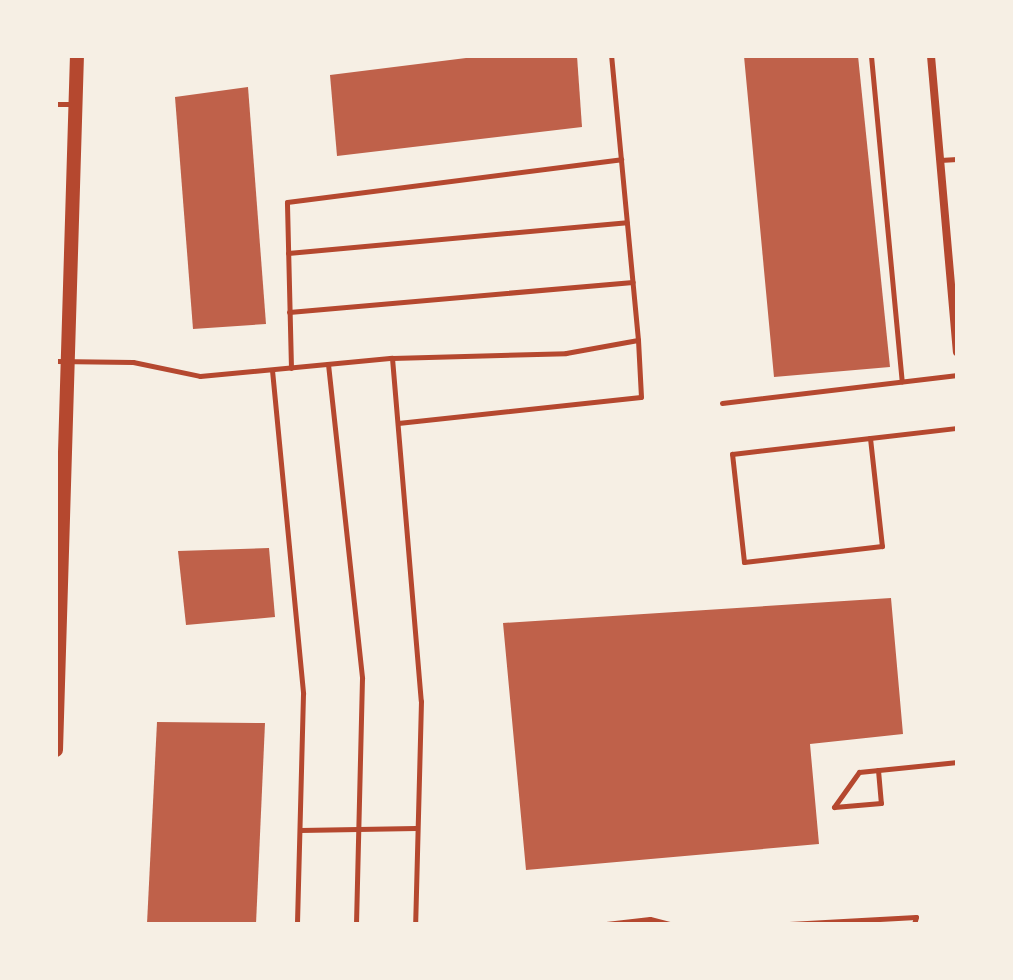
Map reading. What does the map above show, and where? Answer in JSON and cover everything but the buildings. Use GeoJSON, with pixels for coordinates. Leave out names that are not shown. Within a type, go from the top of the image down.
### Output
{"type":"FeatureCollection","features":[{"type":"Feature","properties":{"kind":"street"},"geometry":{"type":"LineString","coordinates":[[56,750],[61,362],[77,56]]}},
{"type":"Feature","properties":{"kind":"street"},"geometry":{"type":"LineString","coordinates":[[931,56],[957,352]]}},
{"type":"Feature","properties":{"kind":"lane"},"geometry":{"type":"LineString","coordinates":[[398,423],[641,397],[611,56]]}},
{"type":"Feature","properties":{"kind":"lane"},"geometry":{"type":"LineString","coordinates":[[871,56],[902,382]]}},
{"type":"Feature","properties":{"kind":"lane"},"geometry":{"type":"LineString","coordinates":[[56,104],[75,105]]}},
{"type":"Feature","properties":{"kind":"lane"},"geometry":{"type":"LineString","coordinates":[[291,368],[287,202],[622,159]]}},
{"type":"Feature","properties":{"kind":"lane"},"geometry":{"type":"LineString","coordinates":[[939,160],[957,159]]}},
{"type":"Feature","properties":{"kind":"lane"},"geometry":{"type":"LineString","coordinates":[[288,253],[627,222]]}},
{"type":"Feature","properties":{"kind":"lane"},"geometry":{"type":"LineString","coordinates":[[289,312],[633,282]]}},
{"type":"Feature","properties":{"kind":"lane"},"geometry":{"type":"LineString","coordinates":[[61,362],[133,362],[200,376],[392,358],[566,353],[638,340]]}},
{"type":"Feature","properties":{"kind":"lane"},"geometry":{"type":"LineString","coordinates":[[392,358],[421,701],[415,924]]}},
{"type":"Feature","properties":{"kind":"lane"},"geometry":{"type":"LineString","coordinates":[[328,364],[362,678],[356,924]]}},
{"type":"Feature","properties":{"kind":"lane"},"geometry":{"type":"LineString","coordinates":[[272,370],[303,694],[297,924]]}},
{"type":"Feature","properties":{"kind":"lane"},"geometry":{"type":"LineString","coordinates":[[722,403],[957,375]]}},
{"type":"Feature","properties":{"kind":"lane"},"geometry":{"type":"LineString","coordinates":[[870,438],[882,546],[744,562],[732,454],[870,438],[957,428]]}},
{"type":"Feature","properties":{"kind":"lane"},"geometry":{"type":"LineString","coordinates":[[878,770],[881,803],[834,807],[849,779],[878,770],[957,762]]}},
{"type":"Feature","properties":{"kind":"lane"},"geometry":{"type":"LineString","coordinates":[[300,830],[416,828]]}},
{"type":"Feature","properties":{"kind":"lane"},"geometry":{"type":"LineString","coordinates":[[789,924],[916,917],[914,924]]}},
{"type":"Feature","properties":{"kind":"lane"},"geometry":{"type":"LineString","coordinates":[[606,924],[650,919],[670,924]]}}]}
